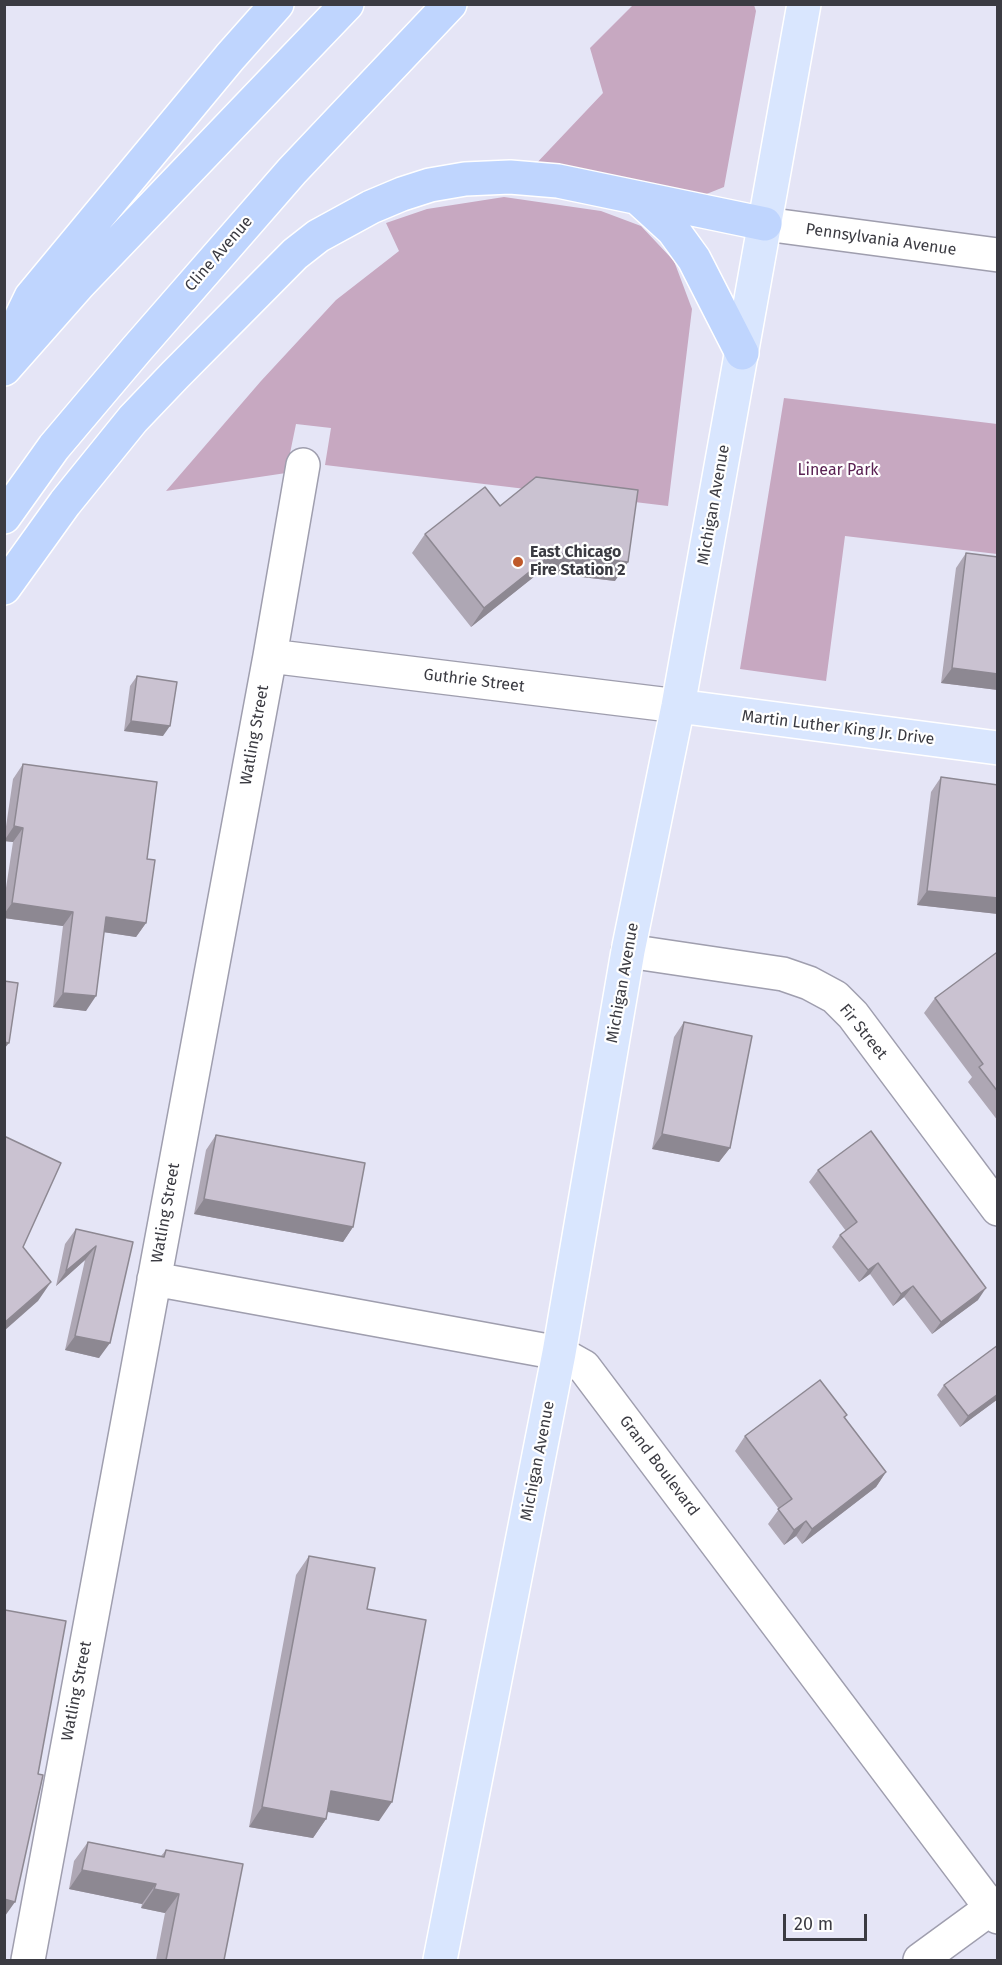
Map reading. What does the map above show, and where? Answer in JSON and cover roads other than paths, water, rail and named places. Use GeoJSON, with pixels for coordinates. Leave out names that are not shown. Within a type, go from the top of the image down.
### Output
{"type":"FeatureCollection","features":[{"type":"Feature","properties":{"kind":"highway"},"geometry":{"type":"LineString","coordinates":[[4,353],[31,297],[230,57],[277,4]]}},
{"type":"Feature","properties":{"kind":"highway"},"geometry":{"type":"LineString","coordinates":[[4,369],[79,284],[347,4]]}},
{"type":"Feature","properties":{"kind":"highway","name":"Cline Avenue"},"geometry":{"type":"LineString","coordinates":[[4,518],[54,447],[292,171],[450,4]]}},
{"type":"Feature","properties":{"kind":"highway"},"geometry":{"type":"LineString","coordinates":[[4,588],[65,503],[133,419],[272,276],[318,236],[370,207],[430,185],[465,179],[510,177],[558,181],[765,224]]}},
{"type":"Feature","properties":{"kind":"highway"},"geometry":{"type":"LineString","coordinates":[[638,198],[673,230],[694,259],[741,353]]}},
{"type":"Feature","properties":{"kind":"main road","name":"Michigan Avenue"},"geometry":{"type":"LineString","coordinates":[[440,1960],[559,1353],[628,951],[678,706],[804,4]]}},
{"type":"Feature","properties":{"kind":"main road","name":"Martin Luther King Jr. Drive"},"geometry":{"type":"LineString","coordinates":[[678,706],[998,748]]}},
{"type":"Feature","properties":{"kind":"street","name":"Pennsylvania Avenue"},"geometry":{"type":"LineString","coordinates":[[765,224],[998,255]]}},
{"type":"Feature","properties":{"kind":"street","name":"Watling Street"},"geometry":{"type":"LineString","coordinates":[[28,1960],[270,656],[303,465]]}},
{"type":"Feature","properties":{"kind":"street","name":"Guthrie Street"},"geometry":{"type":"LineString","coordinates":[[270,656],[678,706]]}},
{"type":"Feature","properties":{"kind":"street","name":"Fir Street"},"geometry":{"type":"LineString","coordinates":[[628,951],[783,974],[809,983],[835,998],[853,1016],[998,1209]]}},
{"type":"Feature","properties":{"kind":"street","name":"Grand Boulevard"},"geometry":{"type":"LineString","coordinates":[[154,1279],[559,1353],[585,1367],[995,1909]]}},
{"type":"Feature","properties":{"kind":"street"},"geometry":{"type":"LineString","coordinates":[[920,1960],[995,1909]]}},
{"type":"Feature","properties":{"kind":"place","name":"East Chicago Fire Station 2"},"geometry":{"type":"Point","coordinates":[518,562]}},
{"type":"Feature","properties":{"kind":"park label","name":"Linear Park"},"geometry":{"type":"Point","coordinates":[838,471]}}]}
